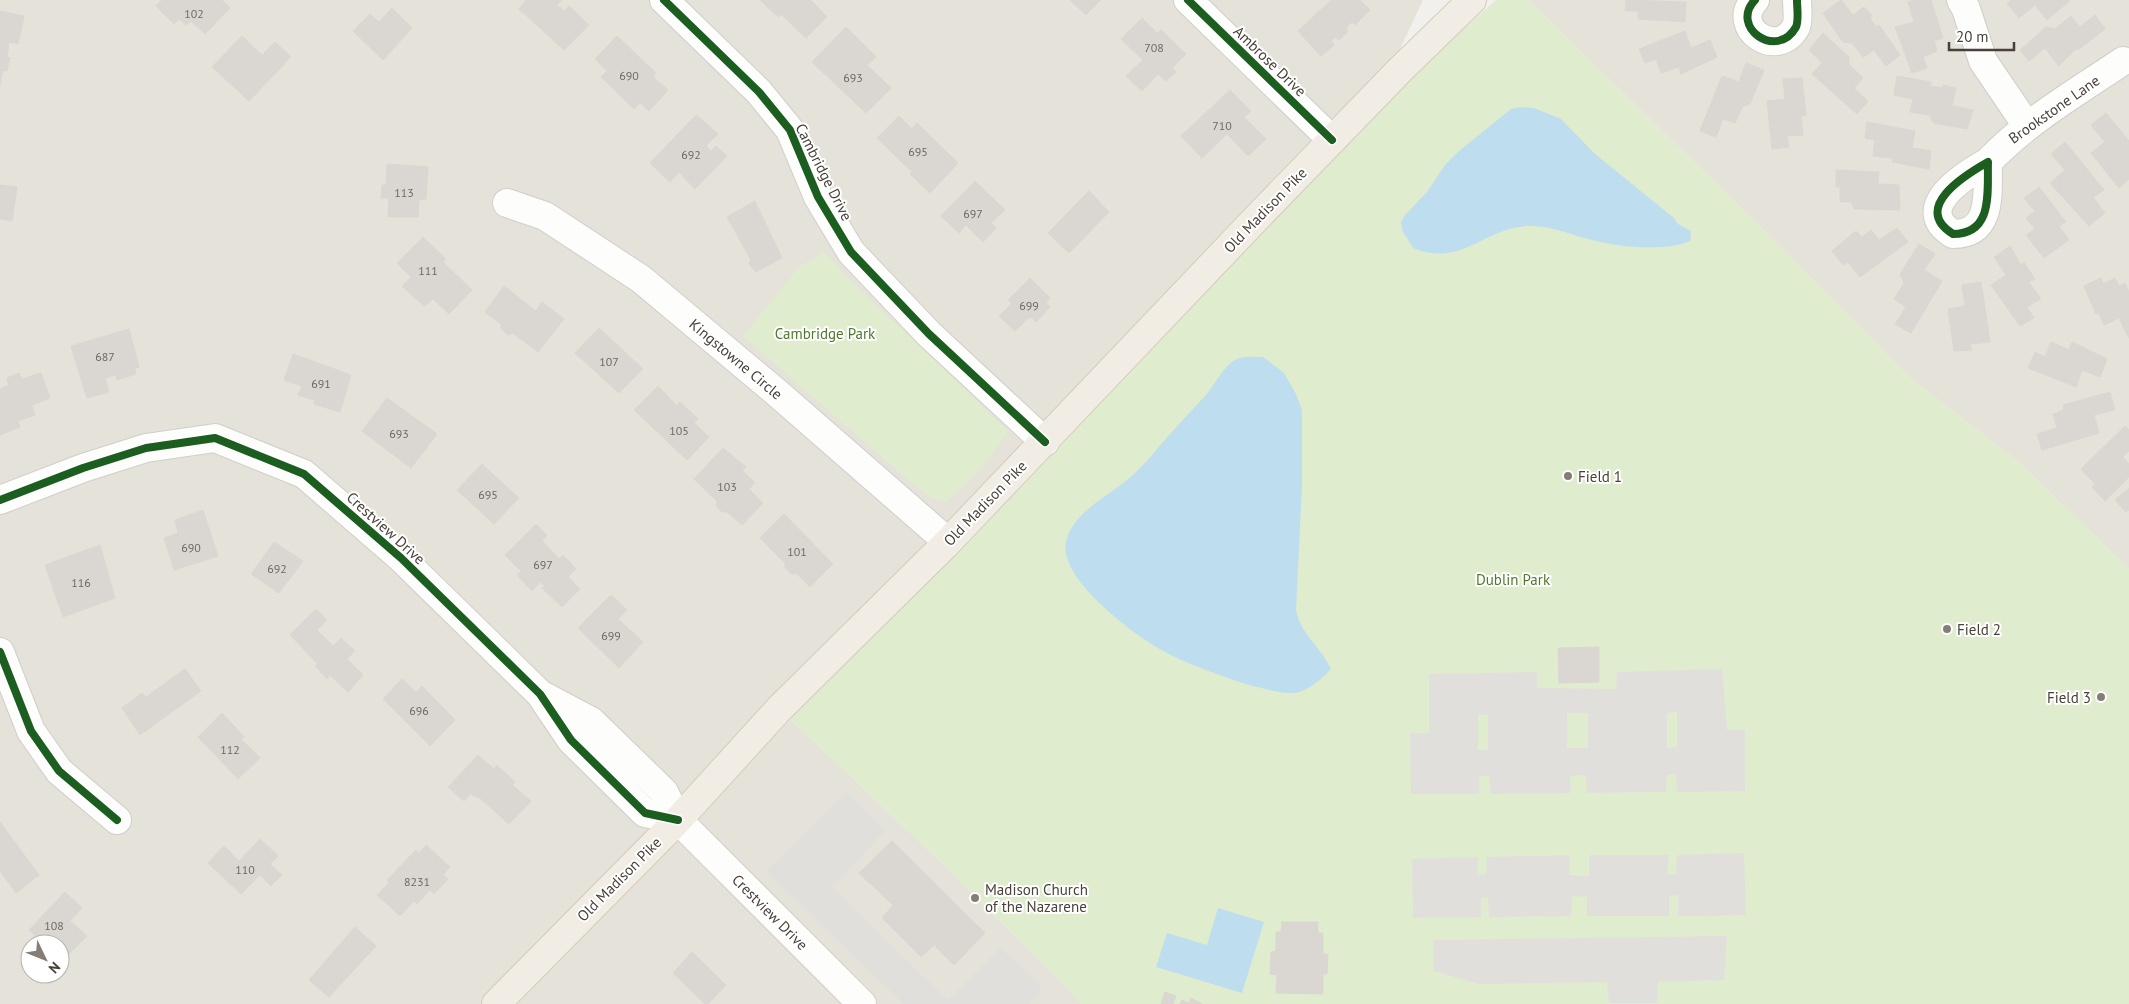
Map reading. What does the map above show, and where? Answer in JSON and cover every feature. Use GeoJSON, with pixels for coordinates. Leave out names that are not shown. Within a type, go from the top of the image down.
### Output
{"type":"FeatureCollection","features":[{"type":"Feature","properties":{"kind":"main road","name":"Old Madison Pike"},"geometry":{"type":"LineString","coordinates":[[496,1004],[678,820],[779,709],[948,542],[1045,442],[1332,140],[1472,0]]}},
{"type":"Feature","properties":{"kind":"street","name":"Cambridge Drive"},"geometry":{"type":"LineString","coordinates":[[664,0],[759,92],[790,130],[818,197],[851,252],[929,334],[1045,442]]}},
{"type":"Feature","properties":{"kind":"street","name":"Ambrose Drive"},"geometry":{"type":"LineString","coordinates":[[1188,0],[1332,140]]}},
{"type":"Feature","properties":{"kind":"street"},"geometry":{"type":"LineString","coordinates":[[1755,0],[1748,15],[1750,28],[1759,38],[1775,42],[1789,35],[1796,26],[1797,0]]}},
{"type":"Feature","properties":{"kind":"street"},"geometry":{"type":"LineString","coordinates":[[1961,0],[1966,9],[1983,61],[2027,126]]}},
{"type":"Feature","properties":{"kind":"street","name":"Brookstone Lane"},"geometry":{"type":"LineString","coordinates":[[1988,162],[2003,146],[2027,126],[2127,57]]}},
{"type":"Feature","properties":{"kind":"street","name":"Kingstowne Circle"},"geometry":{"type":"LineString","coordinates":[[507,203],[545,216],[640,279],[776,392],[948,542]]}},
{"type":"Feature","properties":{"kind":"street","name":"Crestview Drive"},"geometry":{"type":"LineString","coordinates":[[0,500],[83,468],[146,448],[215,438],[304,474],[401,558],[540,694],[591,721],[664,792],[678,820],[862,1004]]}},
{"type":"Feature","properties":{"kind":"street"},"geometry":{"type":"LineString","coordinates":[[0,652],[31,731],[59,771],[117,820]]}},
{"type":"Feature","properties":{"kind":"shaded area"},"geometry":{"type":"Polygon","coordinates":[[[0,0],[1423,0],[1392,66],[948,533],[637,283],[939,541],[489,1004],[0,1004],[0,0]]]}},
{"type":"Feature","properties":{"kind":"shaded area"},"geometry":{"type":"Polygon","coordinates":[[[1528,0],[2129,0],[2129,569],[2020,463],[1910,378],[1767,233],[1528,0]]]}},
{"type":"Feature","properties":{"kind":"shaded area"},"geometry":{"type":"Polygon","coordinates":[[[1722,669],[1727,730],[1745,730],[1745,791],[1677,792],[1676,774],[1667,775],[1666,792],[1587,793],[1586,775],[1570,776],[1571,793],[1491,794],[1489,776],[1479,776],[1479,794],[1411,794],[1410,733],[1429,733],[1429,674],[1537,672],[1537,688],[1616,689],[1617,672],[1722,669]],[[1677,712],[1667,713],[1667,748],[1677,747],[1677,712]],[[1567,713],[1567,748],[1588,748],[1588,713],[1567,713]],[[1478,715],[1478,750],[1488,750],[1488,715],[1478,715]]]}},
{"type":"Feature","properties":{"kind":"shaded area"},"geometry":{"type":"Polygon","coordinates":[[[785,714],[950,871],[1082,1004],[506,1004],[785,714]]]}},
{"type":"Feature","properties":{"kind":"shaded area"},"geometry":{"type":"Polygon","coordinates":[[[846,792],[885,831],[832,887],[948,1000],[1000,948],[1035,979],[1042,990],[1028,1004],[904,1004],[766,871],[846,792]]]}},
{"type":"Feature","properties":{"kind":"shaded area"},"geometry":{"type":"Polygon","coordinates":[[[1744,853],[1746,915],[1678,916],[1678,895],[1669,896],[1669,916],[1587,916],[1587,897],[1572,896],[1571,916],[1489,917],[1488,897],[1481,898],[1481,917],[1413,918],[1412,859],[1478,857],[1477,875],[1486,874],[1487,857],[1570,855],[1569,875],[1589,876],[1589,855],[1669,855],[1667,874],[1676,875],[1677,855],[1744,853]]]}},
{"type":"Feature","properties":{"kind":"shaded area"},"geometry":{"type":"Polygon","coordinates":[[[1727,936],[1724,980],[1658,982],[1657,1003],[1609,1003],[1607,982],[1478,984],[1434,971],[1433,940],[1727,936]]]}},
{"type":"Feature","properties":{"kind":"green space","name":"Dublin Park"},"geometry":{"type":"Polygon","coordinates":[[[1496,0],[1528,0],[1767,233],[1910,378],[2020,463],[2129,569],[2129,1004],[1082,1004],[950,871],[785,714],[1405,81],[1496,0]]]}},
{"type":"Feature","properties":{"kind":"green space","name":"Cambridge Park"},"geometry":{"type":"Polygon","coordinates":[[[825,252],[845,275],[1008,431],[979,469],[963,487],[945,502],[930,497],[915,486],[743,336],[800,266],[825,252]]]}},
{"type":"Feature","properties":{"kind":"water"},"geometry":{"type":"Polygon","coordinates":[[[1520,107],[1534,108],[1561,119],[1595,154],[1674,218],[1678,224],[1691,231],[1690,241],[1655,247],[1615,245],[1553,229],[1529,226],[1513,228],[1459,250],[1445,253],[1430,253],[1413,248],[1402,230],[1401,222],[1405,215],[1427,192],[1445,165],[1459,151],[1511,109],[1520,107]]]}},
{"type":"Feature","properties":{"kind":"water"},"geometry":{"type":"Polygon","coordinates":[[[1243,357],[1263,357],[1284,373],[1296,394],[1302,410],[1302,485],[1296,611],[1307,635],[1331,669],[1309,687],[1294,693],[1265,689],[1228,678],[1165,652],[1118,620],[1101,605],[1074,573],[1067,557],[1066,542],[1075,522],[1091,506],[1120,486],[1139,469],[1205,396],[1230,364],[1243,357]]]}},
{"type":"Feature","properties":{"kind":"water"},"geometry":{"type":"Polygon","coordinates":[[[1218,908],[1264,922],[1242,993],[1156,967],[1167,933],[1207,945],[1218,908]]]}},
{"type":"Feature","properties":{"kind":"building"},"geometry":{"type":"Polygon","coordinates":[[[162,0],[222,0],[230,8],[205,34],[191,21],[186,25],[179,19],[174,24],[156,6],[162,0]]]}},
{"type":"Feature","properties":{"kind":"building"},"geometry":{"type":"Polygon","coordinates":[[[526,0],[562,0],[557,5],[564,11],[569,6],[589,25],[564,50],[519,9],[526,0]]]}},
{"type":"Feature","properties":{"kind":"building"},"geometry":{"type":"Polygon","coordinates":[[[760,0],[811,0],[827,17],[806,38],[781,14],[778,17],[760,0]]]}},
{"type":"Feature","properties":{"kind":"building"},"geometry":{"type":"Polygon","coordinates":[[[1070,0],[1101,0],[1086,15],[1070,0]]]}},
{"type":"Feature","properties":{"kind":"building"},"geometry":{"type":"Polygon","coordinates":[[[1331,0],[1360,0],[1370,10],[1355,25],[1352,22],[1346,28],[1348,32],[1339,40],[1335,37],[1331,41],[1334,45],[1321,56],[1298,31],[1331,0]]]}},
{"type":"Feature","properties":{"kind":"building"},"geometry":{"type":"Polygon","coordinates":[[[1626,0],[1686,2],[1685,22],[1638,19],[1638,11],[1625,11],[1626,0]]]}},
{"type":"Feature","properties":{"kind":"building"},"geometry":{"type":"Polygon","coordinates":[[[1841,0],[1853,15],[1864,7],[1872,16],[1870,18],[1876,27],[1879,25],[1900,55],[1886,66],[1874,50],[1863,57],[1852,43],[1843,42],[1823,13],[1841,0]]]}},
{"type":"Feature","properties":{"kind":"building"},"geometry":{"type":"Polygon","coordinates":[[[1913,0],[1931,0],[1943,38],[1934,41],[1937,51],[1923,57],[1927,68],[1912,73],[1895,27],[1914,22],[1908,2],[1913,0]]]}},
{"type":"Feature","properties":{"kind":"building"},"geometry":{"type":"Polygon","coordinates":[[[2012,0],[2071,0],[2047,20],[2035,5],[2019,18],[2007,3],[2012,0]]]}},
{"type":"Feature","properties":{"kind":"building"},"geometry":{"type":"Polygon","coordinates":[[[392,8],[412,28],[383,60],[353,31],[370,14],[379,22],[392,8]]]}},
{"type":"Feature","properties":{"kind":"building"},"geometry":{"type":"Polygon","coordinates":[[[0,11],[24,16],[18,44],[9,42],[7,57],[10,58],[7,71],[3,70],[0,86],[0,11]]]}},
{"type":"Feature","properties":{"kind":"building"},"geometry":{"type":"Polygon","coordinates":[[[2095,15],[2105,29],[2078,50],[2077,48],[2059,66],[2045,48],[2029,61],[2020,50],[2046,27],[2055,29],[2071,16],[2080,27],[2095,15]]]}},
{"type":"Feature","properties":{"kind":"building"},"geometry":{"type":"Polygon","coordinates":[[[1142,18],[1157,33],[1161,30],[1186,54],[1172,68],[1176,72],[1166,81],[1158,74],[1142,91],[1126,76],[1143,60],[1121,39],[1142,18]]]}},
{"type":"Feature","properties":{"kind":"building"},"geometry":{"type":"Polygon","coordinates":[[[846,27],[876,57],[867,65],[891,88],[866,113],[812,62],[846,27]]]}},
{"type":"Feature","properties":{"kind":"building"},"geometry":{"type":"Polygon","coordinates":[[[1685,31],[1691,48],[1710,40],[1717,57],[1681,74],[1679,67],[1661,73],[1656,59],[1645,63],[1639,49],[1685,31]]]}},
{"type":"Feature","properties":{"kind":"building"},"geometry":{"type":"Polygon","coordinates":[[[1823,33],[1849,57],[1849,64],[1863,78],[1854,88],[1868,101],[1857,114],[1812,74],[1822,63],[1809,50],[1823,33]]]}},
{"type":"Feature","properties":{"kind":"building"},"geometry":{"type":"Polygon","coordinates":[[[242,36],[262,55],[275,42],[291,57],[249,101],[212,67],[242,36]]]}},
{"type":"Feature","properties":{"kind":"building"},"geometry":{"type":"Polygon","coordinates":[[[617,36],[656,73],[653,77],[668,90],[649,111],[640,103],[634,109],[601,77],[607,71],[595,59],[617,36]]]}},
{"type":"Feature","properties":{"kind":"building"},"geometry":{"type":"Polygon","coordinates":[[[1746,63],[1764,70],[1750,104],[1743,106],[1735,123],[1723,119],[1716,137],[1700,131],[1722,76],[1739,82],[1746,63]]]}},
{"type":"Feature","properties":{"kind":"building"},"geometry":{"type":"Polygon","coordinates":[[[1897,76],[1931,82],[1930,86],[1943,88],[1943,85],[1956,88],[1952,106],[1973,110],[1967,129],[1934,123],[1929,115],[1910,112],[1913,99],[1894,95],[1897,76]]]}},
{"type":"Feature","properties":{"kind":"building"},"geometry":{"type":"Polygon","coordinates":[[[1802,78],[1806,115],[1801,116],[1803,135],[1787,136],[1789,147],[1772,149],[1767,101],[1785,99],[1783,79],[1802,78]]]}},
{"type":"Feature","properties":{"kind":"building"},"geometry":{"type":"Polygon","coordinates":[[[1230,90],[1251,111],[1244,117],[1266,139],[1248,156],[1227,134],[1202,158],[1181,136],[1230,90]]]}},
{"type":"Feature","properties":{"kind":"building"},"geometry":{"type":"Polygon","coordinates":[[[2106,113],[2129,141],[2129,179],[2119,188],[2091,153],[2105,142],[2091,125],[2106,113]]]}},
{"type":"Feature","properties":{"kind":"building"},"geometry":{"type":"Polygon","coordinates":[[[696,115],[718,134],[706,146],[711,151],[716,146],[727,156],[695,189],[679,172],[670,182],[650,163],[696,115]]]}},
{"type":"Feature","properties":{"kind":"building"},"geometry":{"type":"Polygon","coordinates":[[[899,116],[912,129],[917,123],[958,163],[930,193],[910,174],[912,172],[877,138],[899,116]]]}},
{"type":"Feature","properties":{"kind":"building"},"geometry":{"type":"Polygon","coordinates":[[[1867,122],[1915,131],[1912,148],[1931,151],[1929,169],[1892,162],[1893,158],[1873,156],[1875,140],[1865,138],[1867,122]]]}},
{"type":"Feature","properties":{"kind":"building"},"geometry":{"type":"Polygon","coordinates":[[[2065,142],[2104,190],[2093,197],[2105,213],[2089,226],[2050,183],[2065,170],[2051,154],[2065,142]]]}},
{"type":"Feature","properties":{"kind":"building"},"geometry":{"type":"Polygon","coordinates":[[[387,164],[428,167],[426,199],[419,200],[418,217],[388,217],[389,198],[381,198],[382,185],[386,185],[387,164]]]}},
{"type":"Feature","properties":{"kind":"building"},"geometry":{"type":"Polygon","coordinates":[[[1836,170],[1879,172],[1878,184],[1899,185],[1900,210],[1854,209],[1851,202],[1840,202],[1840,187],[1836,187],[1836,170]]]}},
{"type":"Feature","properties":{"kind":"building"},"geometry":{"type":"Polygon","coordinates":[[[975,181],[1005,210],[991,223],[996,228],[983,242],[966,225],[959,233],[941,216],[975,181]]]}},
{"type":"Feature","properties":{"kind":"building"},"geometry":{"type":"Polygon","coordinates":[[[0,185],[17,187],[12,221],[0,219],[0,185]]]}},
{"type":"Feature","properties":{"kind":"building"},"geometry":{"type":"Polygon","coordinates":[[[2039,187],[2066,222],[2059,226],[2069,240],[2044,258],[2026,235],[2035,229],[2026,218],[2035,211],[2024,198],[2039,187]]]}},
{"type":"Feature","properties":{"kind":"building"},"geometry":{"type":"Polygon","coordinates":[[[1089,191],[1109,212],[1069,253],[1048,233],[1089,191]]]}},
{"type":"Feature","properties":{"kind":"building"},"geometry":{"type":"Polygon","coordinates":[[[755,201],[782,258],[756,272],[749,263],[751,260],[727,217],[755,201]]]}},
{"type":"Feature","properties":{"kind":"building"},"geometry":{"type":"Polygon","coordinates":[[[1897,228],[1908,242],[1860,277],[1848,262],[1843,265],[1832,251],[1856,231],[1862,237],[1871,230],[1879,240],[1897,228]]]}},
{"type":"Feature","properties":{"kind":"building"},"geometry":{"type":"Polygon","coordinates":[[[423,237],[446,259],[443,262],[472,290],[449,314],[433,299],[424,306],[402,286],[411,277],[397,263],[423,237]]]}},
{"type":"Feature","properties":{"kind":"building"},"geometry":{"type":"Polygon","coordinates":[[[1919,244],[1935,254],[1924,270],[1942,281],[1911,333],[1895,324],[1906,307],[1894,299],[1904,283],[1900,274],[1919,244]]]}},
{"type":"Feature","properties":{"kind":"building"},"geometry":{"type":"Polygon","coordinates":[[[2010,246],[2021,265],[2024,262],[2035,279],[2029,282],[2041,299],[2027,307],[2034,318],[2020,326],[1991,285],[2006,275],[1994,257],[2010,246]]]}},
{"type":"Feature","properties":{"kind":"building"},"geometry":{"type":"Polygon","coordinates":[[[1030,278],[1050,298],[1046,303],[1050,307],[1036,322],[1032,318],[1028,318],[1015,331],[999,316],[1012,303],[1008,300],[1030,278]]]}},
{"type":"Feature","properties":{"kind":"building"},"geometry":{"type":"Polygon","coordinates":[[[2101,278],[2103,284],[2115,278],[2119,286],[2125,283],[2129,292],[2129,338],[2119,318],[2104,325],[2099,313],[2096,314],[2084,286],[2101,278]]]}},
{"type":"Feature","properties":{"kind":"building"},"geometry":{"type":"Polygon","coordinates":[[[1981,282],[1990,342],[1970,344],[1972,350],[1954,351],[1948,309],[1965,306],[1962,285],[1981,282]]]}},
{"type":"Feature","properties":{"kind":"building"},"geometry":{"type":"Polygon","coordinates":[[[504,286],[536,311],[542,302],[564,319],[538,352],[513,333],[508,335],[501,329],[501,324],[485,312],[504,286]]]}},
{"type":"Feature","properties":{"kind":"building"},"geometry":{"type":"Polygon","coordinates":[[[599,328],[643,369],[619,393],[575,353],[599,328]]]}},
{"type":"Feature","properties":{"kind":"building"},"geometry":{"type":"Polygon","coordinates":[[[129,329],[139,367],[135,368],[136,374],[117,380],[116,375],[105,378],[109,392],[87,398],[71,346],[129,329]]]}},
{"type":"Feature","properties":{"kind":"building"},"geometry":{"type":"Polygon","coordinates":[[[2051,342],[2069,350],[2072,342],[2107,359],[2100,377],[2082,370],[2076,387],[2028,368],[2035,352],[2045,357],[2051,342]]]}},
{"type":"Feature","properties":{"kind":"building"},"geometry":{"type":"Polygon","coordinates":[[[293,354],[351,375],[340,412],[314,404],[315,400],[298,395],[302,386],[284,380],[293,354]]]}},
{"type":"Feature","properties":{"kind":"building"},"geometry":{"type":"Polygon","coordinates":[[[19,373],[22,379],[41,373],[50,398],[32,405],[35,415],[18,421],[20,427],[0,435],[0,389],[9,385],[7,378],[19,373]]]}},
{"type":"Feature","properties":{"kind":"building"},"geometry":{"type":"Polygon","coordinates":[[[658,386],[677,406],[680,402],[698,419],[694,423],[709,437],[687,460],[634,410],[658,386]]]}},
{"type":"Feature","properties":{"kind":"building"},"geometry":{"type":"Polygon","coordinates":[[[2110,392],[2115,410],[2094,415],[2099,433],[2042,450],[2037,434],[2057,428],[2053,414],[2064,410],[2063,405],[2110,392]]]}},
{"type":"Feature","properties":{"kind":"building"},"geometry":{"type":"Polygon","coordinates":[[[387,398],[437,434],[411,468],[362,431],[387,398]]]}},
{"type":"Feature","properties":{"kind":"building"},"geometry":{"type":"Polygon","coordinates":[[[2125,426],[2129,430],[2129,451],[2123,457],[2129,464],[2129,477],[2105,501],[2092,487],[2095,484],[2081,469],[2125,426]]]}},
{"type":"Feature","properties":{"kind":"building"},"geometry":{"type":"Polygon","coordinates":[[[723,448],[746,467],[742,470],[755,483],[749,489],[763,503],[742,525],[727,512],[722,512],[716,506],[717,501],[694,479],[723,448]]]}},
{"type":"Feature","properties":{"kind":"building"},"geometry":{"type":"Polygon","coordinates":[[[482,464],[519,498],[494,524],[457,490],[482,464]]]}},
{"type":"Feature","properties":{"kind":"building"},"geometry":{"type":"Polygon","coordinates":[[[2129,488],[2129,510],[2126,512],[2115,500],[2129,488]]]}},
{"type":"Feature","properties":{"kind":"building"},"geometry":{"type":"Polygon","coordinates":[[[203,510],[218,556],[174,570],[164,538],[178,533],[175,520],[203,510]]]}},
{"type":"Feature","properties":{"kind":"building"},"geometry":{"type":"Polygon","coordinates":[[[784,514],[833,564],[810,587],[797,574],[792,574],[785,568],[785,563],[760,538],[784,514]]]}},
{"type":"Feature","properties":{"kind":"building"},"geometry":{"type":"Polygon","coordinates":[[[536,524],[547,535],[542,541],[559,559],[563,555],[576,569],[568,577],[580,589],[562,607],[542,588],[545,586],[540,582],[532,591],[517,575],[521,571],[505,555],[536,524]]]}},
{"type":"Feature","properties":{"kind":"building"},"geometry":{"type":"Polygon","coordinates":[[[274,542],[303,561],[279,593],[251,574],[274,542]]]}},
{"type":"Feature","properties":{"kind":"building"},"geometry":{"type":"Polygon","coordinates":[[[100,545],[115,598],[63,617],[45,565],[100,545]]]}},
{"type":"Feature","properties":{"kind":"building"},"geometry":{"type":"Polygon","coordinates":[[[611,595],[627,610],[618,619],[643,642],[619,668],[578,628],[611,595]]]}},
{"type":"Feature","properties":{"kind":"building"},"geometry":{"type":"Polygon","coordinates":[[[316,609],[327,620],[317,630],[333,646],[341,638],[355,651],[347,659],[363,675],[348,692],[330,675],[327,679],[315,666],[318,664],[290,635],[316,609]]]}},
{"type":"Feature","properties":{"kind":"building"},"geometry":{"type":"Polygon","coordinates":[[[1599,647],[1599,682],[1559,683],[1558,648],[1599,647]]]}},
{"type":"Feature","properties":{"kind":"building"},"geometry":{"type":"Polygon","coordinates":[[[185,669],[201,691],[140,735],[122,708],[142,693],[146,697],[185,669]]]}},
{"type":"Feature","properties":{"kind":"building"},"geometry":{"type":"Polygon","coordinates":[[[402,679],[416,692],[422,686],[455,720],[430,746],[383,699],[402,679]]]}},
{"type":"Feature","properties":{"kind":"building"},"geometry":{"type":"Polygon","coordinates":[[[222,713],[244,737],[241,739],[260,758],[238,779],[198,737],[222,713]]]}},
{"type":"Feature","properties":{"kind":"building"},"geometry":{"type":"Polygon","coordinates":[[[478,755],[494,769],[497,765],[515,782],[512,785],[531,801],[509,824],[480,798],[472,795],[473,792],[464,801],[448,787],[478,755]]]}},
{"type":"Feature","properties":{"kind":"building"},"geometry":{"type":"Polygon","coordinates":[[[0,822],[39,875],[16,893],[0,871],[0,822]]]}},
{"type":"Feature","properties":{"kind":"building"},"geometry":{"type":"Polygon","coordinates":[[[260,839],[278,856],[270,864],[282,875],[271,886],[260,875],[241,894],[208,863],[224,846],[239,861],[260,839]]]}},
{"type":"Feature","properties":{"kind":"building"},"geometry":{"type":"Polygon","coordinates":[[[892,841],[985,933],[954,965],[934,945],[921,957],[882,918],[893,905],[859,873],[892,841]]]}},
{"type":"Feature","properties":{"kind":"building"},"geometry":{"type":"Polygon","coordinates":[[[426,845],[450,867],[443,875],[448,879],[434,894],[430,890],[417,904],[414,901],[400,916],[377,895],[389,883],[387,880],[416,850],[419,853],[426,845]]]}},
{"type":"Feature","properties":{"kind":"building"},"geometry":{"type":"Polygon","coordinates":[[[65,892],[82,908],[70,921],[87,936],[70,953],[70,934],[33,934],[29,930],[65,892]]]}},
{"type":"Feature","properties":{"kind":"building"},"geometry":{"type":"Polygon","coordinates":[[[1282,922],[1318,922],[1318,933],[1323,933],[1323,954],[1328,954],[1327,974],[1323,974],[1323,994],[1276,993],[1277,975],[1270,974],[1271,952],[1276,951],[1276,932],[1281,932],[1282,922]]]}},
{"type":"Feature","properties":{"kind":"building"},"geometry":{"type":"Polygon","coordinates":[[[355,927],[376,946],[329,997],[309,980],[355,927]]]}},
{"type":"Feature","properties":{"kind":"building"},"geometry":{"type":"Polygon","coordinates":[[[692,952],[726,985],[708,1004],[705,1004],[673,973],[692,952]]]}},
{"type":"Feature","properties":{"kind":"building"},"geometry":{"type":"Polygon","coordinates":[[[1165,992],[1176,996],[1173,1004],[1161,1004],[1165,992]]]}},
{"type":"Feature","properties":{"kind":"building"},"geometry":{"type":"Polygon","coordinates":[[[1191,998],[1202,1004],[1180,1004],[1182,1000],[1189,1003],[1191,998]]]}},
{"type":"Feature","properties":{"kind":"cycle path"},"geometry":{"type":"LineString","coordinates":[[664,0],[759,92],[790,130],[818,197],[851,252],[929,334],[1045,442]]}},
{"type":"Feature","properties":{"kind":"cycle path"},"geometry":{"type":"LineString","coordinates":[[1188,0],[1332,140]]}},
{"type":"Feature","properties":{"kind":"cycle path"},"geometry":{"type":"LineString","coordinates":[[1755,0],[1749,10],[1748,20],[1752,29],[1768,41],[1778,41],[1788,37],[1796,27],[1798,17],[1797,0]]}},
{"type":"Feature","properties":{"kind":"cycle path"},"geometry":{"type":"LineString","coordinates":[[1988,162],[1987,198],[1982,219],[1976,227],[1966,232],[1953,234],[1942,224],[1938,214],[1940,203],[1946,193],[1956,184],[1988,162]]}},
{"type":"Feature","properties":{"kind":"cycle path"},"geometry":{"type":"LineString","coordinates":[[0,500],[83,468],[146,448],[215,438],[304,474],[401,558],[540,694],[571,740],[645,813],[678,820]]}},
{"type":"Feature","properties":{"kind":"cycle path"},"geometry":{"type":"LineString","coordinates":[[0,652],[31,731],[59,771],[117,820]]}},
{"type":"Feature","properties":{"kind":"place","name":"Field 1"},"geometry":{"type":"Point","coordinates":[1568,476]}},
{"type":"Feature","properties":{"kind":"place","name":"Field 2"},"geometry":{"type":"Point","coordinates":[1947,629]}},
{"type":"Feature","properties":{"kind":"place","name":"Field 3"},"geometry":{"type":"Point","coordinates":[2101,697]}},
{"type":"Feature","properties":{"kind":"place","name":"Madison Church of the Nazarene"},"geometry":{"type":"Point","coordinates":[975,898]}}]}
